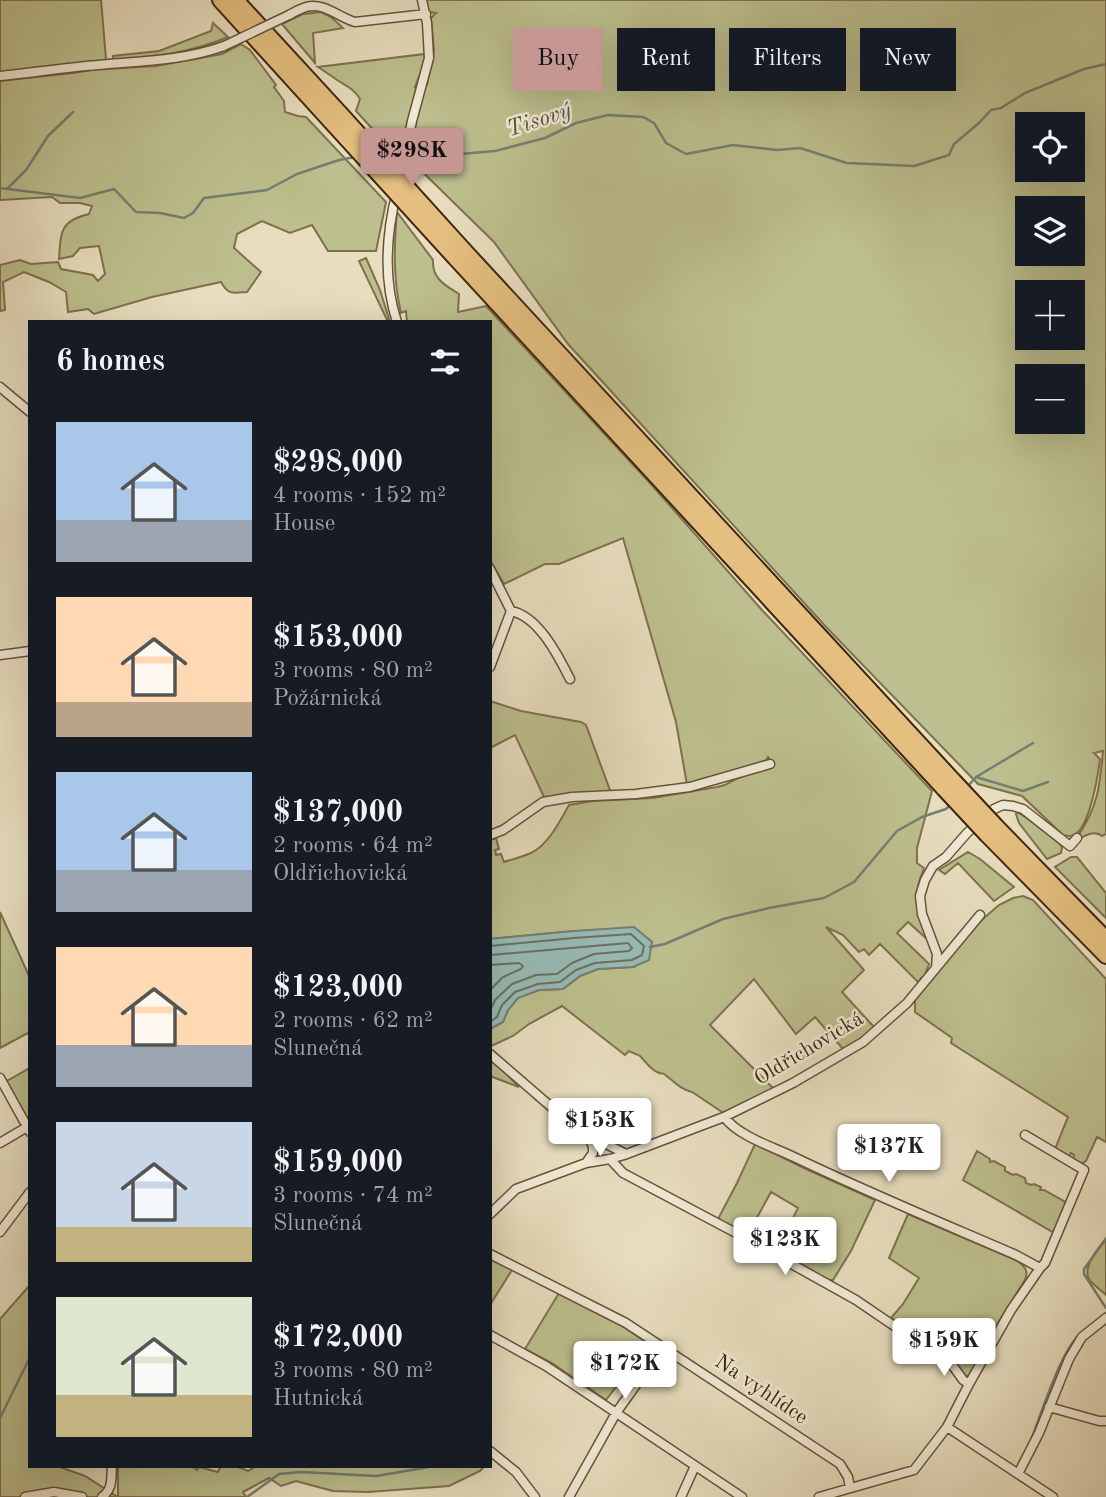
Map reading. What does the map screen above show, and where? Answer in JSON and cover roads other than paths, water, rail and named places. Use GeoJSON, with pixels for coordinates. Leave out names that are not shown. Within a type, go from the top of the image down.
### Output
{"type":"FeatureCollection","features":[{"type":"Feature","properties":{"kind":"highway"},"geometry":{"type":"LineString","coordinates":[[220,0],[335,118],[1106,956]]}},
{"type":"Feature","properties":{"kind":"highway"},"geometry":{"type":"LineString","coordinates":[[236,0],[335,118]]}},
{"type":"Feature","properties":{"kind":"highway"},"geometry":{"type":"LineString","coordinates":[[992,831],[1106,939]]}},
{"type":"Feature","properties":{"kind":"street"},"geometry":{"type":"LineString","coordinates":[[397,320],[388,281],[388,237],[391,213],[429,58],[429,37],[422,0]]}},
{"type":"Feature","properties":{"kind":"street"},"geometry":{"type":"LineString","coordinates":[[0,76],[150,62],[210,51],[306,7],[326,8],[355,22],[426,14]]}},
{"type":"Feature","properties":{"kind":"street"},"geometry":{"type":"LineString","coordinates":[[0,387],[28,410]]}},
{"type":"Feature","properties":{"kind":"street"},"geometry":{"type":"LineString","coordinates":[[492,573],[511,611],[492,662]]}},
{"type":"Feature","properties":{"kind":"street"},"geometry":{"type":"LineString","coordinates":[[511,611],[525,615],[552,645],[569,679]]}},
{"type":"Feature","properties":{"kind":"street"},"geometry":{"type":"LineString","coordinates":[[0,655],[28,651]]}},
{"type":"Feature","properties":{"kind":"street"},"geometry":{"type":"LineString","coordinates":[[492,834],[503,830],[543,802],[690,787],[770,764]]}},
{"type":"Feature","properties":{"kind":"street"},"geometry":{"type":"LineString","coordinates":[[936,968],[937,954],[922,914],[920,896],[933,866],[946,857],[984,817],[1003,805],[1013,806],[1023,809],[1070,846],[1077,838]]}},
{"type":"Feature","properties":{"kind":"street","name":"Oldřichovická"},"geometry":{"type":"LineString","coordinates":[[492,1212],[516,1189],[586,1163],[626,1154],[724,1117],[793,1083],[863,1042],[906,1003],[980,915]]}},
{"type":"Feature","properties":{"kind":"street"},"geometry":{"type":"LineString","coordinates":[[492,1056],[587,1134],[626,1154]]}},
{"type":"Feature","properties":{"kind":"street"},"geometry":{"type":"LineString","coordinates":[[0,1078],[28,1130],[0,1143]]}},
{"type":"Feature","properties":{"kind":"street"},"geometry":{"type":"LineString","coordinates":[[724,1117],[731,1125],[752,1137],[821,1170],[1040,1268]]}},
{"type":"Feature","properties":{"kind":"street"},"geometry":{"type":"LineString","coordinates":[[586,1163],[593,1153],[587,1134]]}},
{"type":"Feature","properties":{"kind":"street"},"geometry":{"type":"LineString","coordinates":[[819,1497],[914,1470],[947,1427],[968,1384],[1011,1311],[1045,1263],[1084,1170],[1025,1135]]}},
{"type":"Feature","properties":{"kind":"street"},"geometry":{"type":"LineString","coordinates":[[610,1159],[623,1173],[856,1300],[953,1366],[968,1384]]}},
{"type":"Feature","properties":{"kind":"street"},"geometry":{"type":"LineString","coordinates":[[0,1232],[28,1195]]}},
{"type":"Feature","properties":{"kind":"street","name":"Na vyhlídce"},"geometry":{"type":"LineString","coordinates":[[492,1255],[626,1323],[663,1347],[840,1464],[848,1477],[850,1489]]}},
{"type":"Feature","properties":{"kind":"street"},"geometry":{"type":"LineString","coordinates":[[1018,1474],[1039,1433],[1069,1359],[1082,1337],[1106,1318]]}},
{"type":"Feature","properties":{"kind":"street"},"geometry":{"type":"LineString","coordinates":[[492,1336],[546,1366],[742,1497]]}},
{"type":"Feature","properties":{"kind":"street"},"geometry":{"type":"LineString","coordinates":[[569,1497],[616,1413],[663,1347]]}},
{"type":"Feature","properties":{"kind":"street"},"geometry":{"type":"LineString","coordinates":[[1049,1407],[1099,1422],[1106,1421]]}},
{"type":"Feature","properties":{"kind":"street"},"geometry":{"type":"LineString","coordinates":[[947,1427],[1053,1497]]}},
{"type":"Feature","properties":{"kind":"street"},"geometry":{"type":"LineString","coordinates":[[492,1453],[516,1472],[535,1497]]}},
{"type":"Feature","properties":{"kind":"street"},"geometry":{"type":"LineString","coordinates":[[681,1497],[695,1466]]}},
{"type":"Feature","properties":{"kind":"street"},"geometry":{"type":"LineString","coordinates":[[102,1497],[108,1492],[112,1468]]}},
{"type":"Feature","properties":{"kind":"street"},"geometry":{"type":"LineString","coordinates":[[25,1497],[54,1492],[82,1497]]}},
{"type":"Feature","properties":{"kind":"water"},"geometry":{"type":"Polygon","coordinates":[[[634,927],[652,942],[649,960],[633,967],[598,969],[580,976],[563,989],[539,990],[518,998],[508,1010],[503,1022],[492,1028],[492,939],[634,927]]]}},
{"type":"Feature","properties":{"kind":"waterway","name":"Tisový"},"geometry":{"type":"LineString","coordinates":[[386,155],[449,155],[495,151],[545,138],[576,123],[608,115],[643,117],[654,123],[666,143],[686,154],[733,145],[777,150],[800,148],[847,163],[914,166],[949,155],[954,144],[991,110],[1001,108],[1025,93],[1084,69],[1106,64]]}},
{"type":"Feature","properties":{"kind":"waterway"},"geometry":{"type":"LineString","coordinates":[[8,188],[26,170],[48,136],[73,112]]}},
{"type":"Feature","properties":{"kind":"waterway","name":"Tisový"},"geometry":{"type":"LineString","coordinates":[[0,188],[80,198],[114,189],[136,212],[184,218],[193,213],[204,198],[267,190],[297,174],[355,157]]}},
{"type":"Feature","properties":{"kind":"waterway"},"geometry":{"type":"LineString","coordinates":[[976,777],[1033,743]]}},
{"type":"Feature","properties":{"kind":"waterway"},"geometry":{"type":"LineString","coordinates":[[967,787],[976,777],[1023,791],[1048,782]]}},
{"type":"Feature","properties":{"kind":"waterway"},"geometry":{"type":"LineString","coordinates":[[650,947],[665,944],[723,919],[824,898],[854,882],[897,831],[922,817],[946,809],[951,804]]}},
{"type":"Feature","properties":{"kind":"waterway"},"geometry":{"type":"LineString","coordinates":[[1106,1239],[1084,1269],[1084,1274],[1106,1308]]}},
{"type":"Feature","properties":{"kind":"waterway"},"geometry":{"type":"LineString","coordinates":[[1084,1331],[1106,1313]]}},
{"type":"Feature","properties":{"kind":"waterway"},"geometry":{"type":"LineString","coordinates":[[1030,1443],[1064,1356],[1079,1335]]}},
{"type":"Feature","properties":{"kind":"waterway"},"geometry":{"type":"LineString","coordinates":[[0,1418],[28,1361]]}},
{"type":"Feature","properties":{"kind":"waterway"},"geometry":{"type":"LineString","coordinates":[[247,1497],[279,1474],[301,1472],[376,1476],[423,1468]]}}]}
